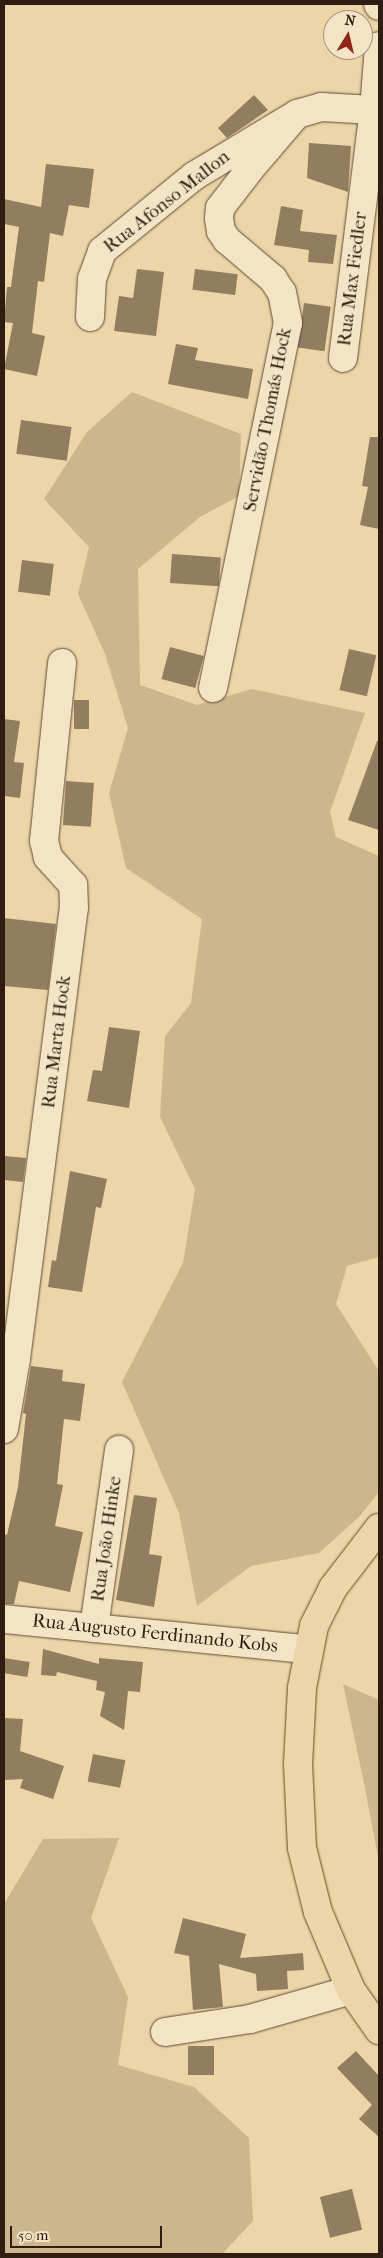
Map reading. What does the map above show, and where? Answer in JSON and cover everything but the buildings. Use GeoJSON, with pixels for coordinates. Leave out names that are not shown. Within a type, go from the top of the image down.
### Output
{"type":"FeatureCollection","features":[{"type":"Feature","properties":{"kind":"main road"},"geometry":{"type":"LineString","coordinates":[[379,1528],[333,1588],[320,1611],[307,1649],[298,1764],[302,1848],[318,1912],[351,1990],[379,2030]]}},
{"type":"Feature","properties":{"kind":"street"},"geometry":{"type":"LineString","coordinates":[[374,110],[379,46]]}},
{"type":"Feature","properties":{"kind":"street","name":"Rua Afonso Mallon"},"geometry":{"type":"LineString","coordinates":[[90,317],[92,279],[102,251],[211,164],[297,114],[321,107],[374,110]]}},
{"type":"Feature","properties":{"kind":"street","name":"Rua Max Fiedler"},"geometry":{"type":"LineString","coordinates":[[344,358],[374,110]]}},
{"type":"Feature","properties":{"kind":"street","name":"Servidão Thomás Hock"},"geometry":{"type":"LineString","coordinates":[[213,688],[288,323],[282,293],[273,278],[227,240],[221,231],[220,208],[250,169],[297,114]]}},
{"type":"Feature","properties":{"kind":"street","name":"Rua Marta Hock"},"geometry":{"type":"LineString","coordinates":[[4,1429],[16,1358],[74,908],[73,886],[48,856],[44,841],[62,663]]}},
{"type":"Feature","properties":{"kind":"street","name":"Rua João Hinke"},"geometry":{"type":"LineString","coordinates":[[94,1628],[119,1450]]}},
{"type":"Feature","properties":{"kind":"street","name":"Rua Augusto Ferdinando Kobs"},"geometry":{"type":"LineString","coordinates":[[4,1619],[307,1649]]}},
{"type":"Feature","properties":{"kind":"street"},"geometry":{"type":"LineString","coordinates":[[165,2032],[250,2019],[351,1990]]}},
{"type":"Feature","properties":{"kind":"shaded area"},"geometry":{"type":"Polygon","coordinates":[[[132,392],[241,434],[239,496],[200,517],[138,569],[140,685],[197,705],[252,689],[365,713],[330,812],[336,837],[379,856],[379,1257],[347,1266],[336,1304],[379,1371],[379,1492],[360,1516],[319,1553],[251,1566],[197,1606],[179,1513],[122,1382],[183,1263],[195,1189],[160,1117],[165,1036],[191,1003],[202,919],[126,868],[109,793],[128,728],[105,654],[78,594],[89,547],[44,499],[87,432],[132,392]]]}},
{"type":"Feature","properties":{"kind":"shaded area"},"geometry":{"type":"Polygon","coordinates":[[[343,1684],[379,1700],[379,1862],[364,1783],[343,1684]]]}},
{"type":"Feature","properties":{"kind":"shaded area"},"geometry":{"type":"Polygon","coordinates":[[[119,1838],[91,1918],[128,1997],[118,2065],[194,2087],[249,2138],[253,2221],[222,2254],[4,2254],[4,1904],[43,1839],[119,1838]]]}}]}
